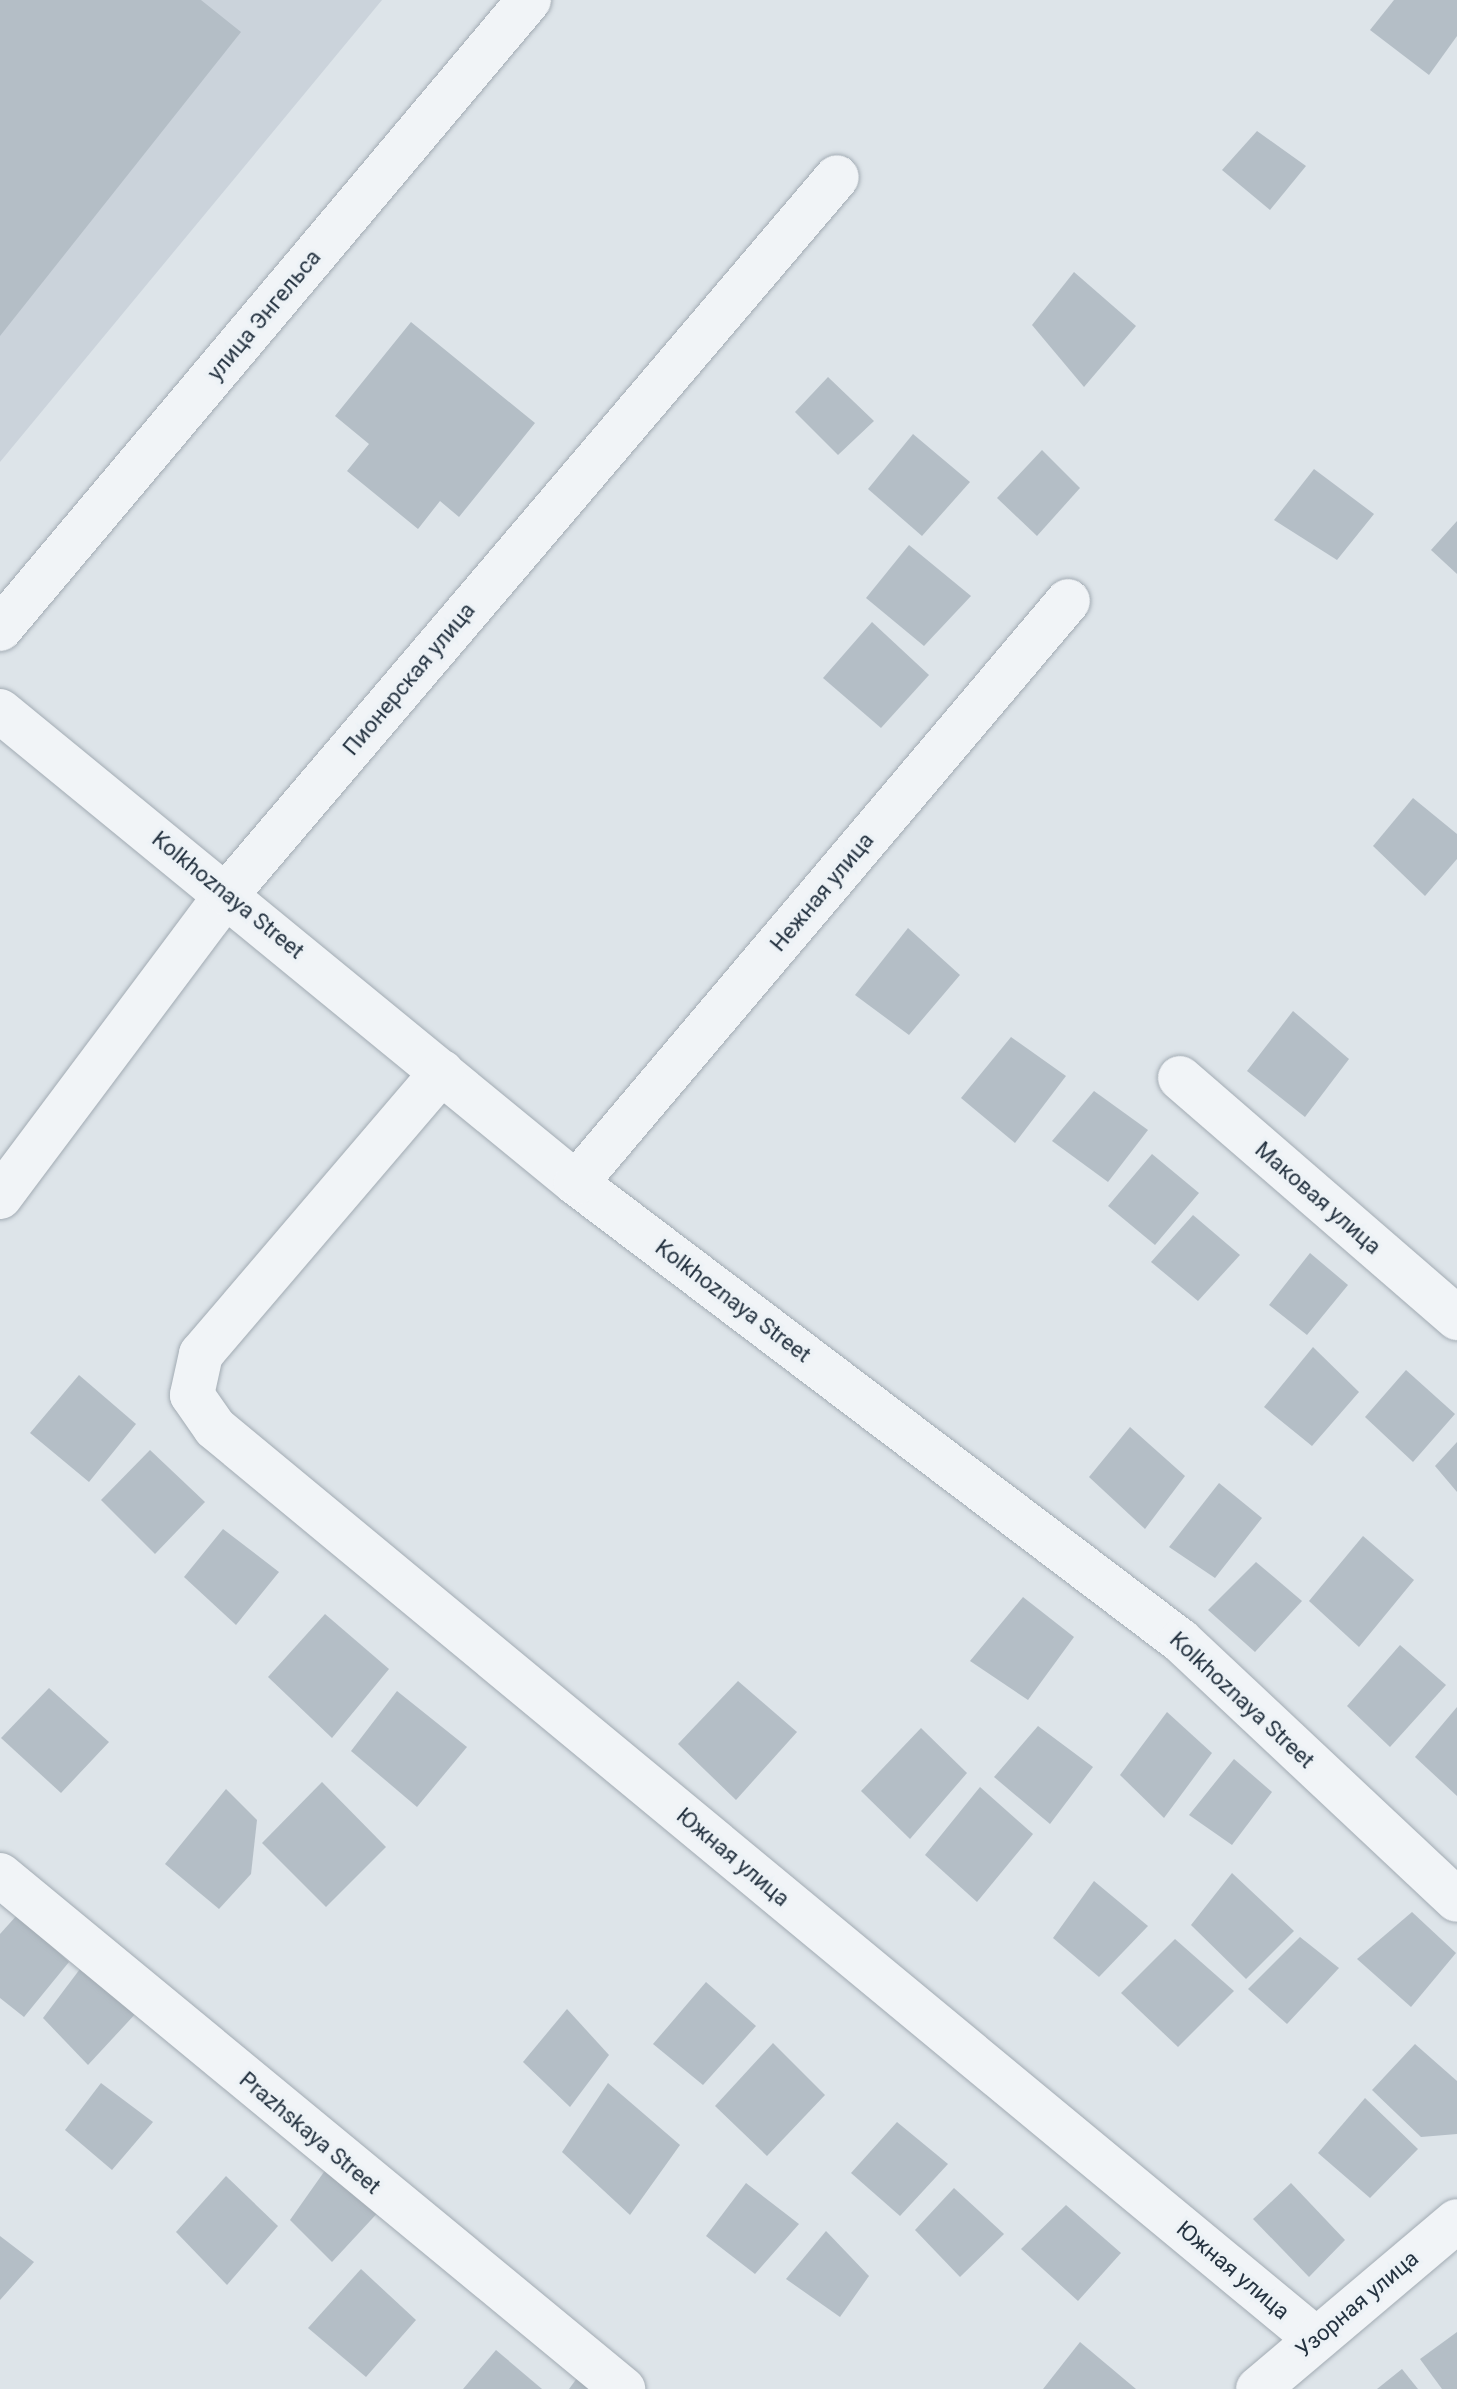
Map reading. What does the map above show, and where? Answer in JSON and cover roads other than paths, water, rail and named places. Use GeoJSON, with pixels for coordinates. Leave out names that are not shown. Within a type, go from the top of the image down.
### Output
{"type":"FeatureCollection","features":[{"type":"Feature","properties":{"kind":"street","name":"улица Энгельса"},"geometry":{"type":"LineString","coordinates":[[0,629],[529,0]]}},
{"type":"Feature","properties":{"kind":"street","name":"Пионерская улица"},"geometry":{"type":"LineString","coordinates":[[0,1197],[227,894],[837,177]]}},
{"type":"Feature","properties":{"kind":"street","name":"Нежная улица"},"geometry":{"type":"LineString","coordinates":[[576,1183],[1068,601]]}},
{"type":"Feature","properties":{"kind":"street","name":"Kolkhoznaya Street"},"geometry":{"type":"LineString","coordinates":[[0,711],[576,1183],[1181,1641],[1457,1900]]}},
{"type":"Feature","properties":{"kind":"street","name":"Южная улица"},"geometry":{"type":"LineString","coordinates":[[442,1072],[201,1354],[192,1395],[215,1428],[1316,2339]]}},
{"type":"Feature","properties":{"kind":"street","name":"Маковая улица"},"geometry":{"type":"LineString","coordinates":[[1180,1078],[1457,1318]]}},
{"type":"Feature","properties":{"kind":"street","name":"Prazhskaya Street"},"geometry":{"type":"LineString","coordinates":[[0,1875],[623,2389]]}},
{"type":"Feature","properties":{"kind":"street","name":"Узорная улица"},"geometry":{"type":"LineString","coordinates":[[1260,2388],[1457,2221]]}}]}
